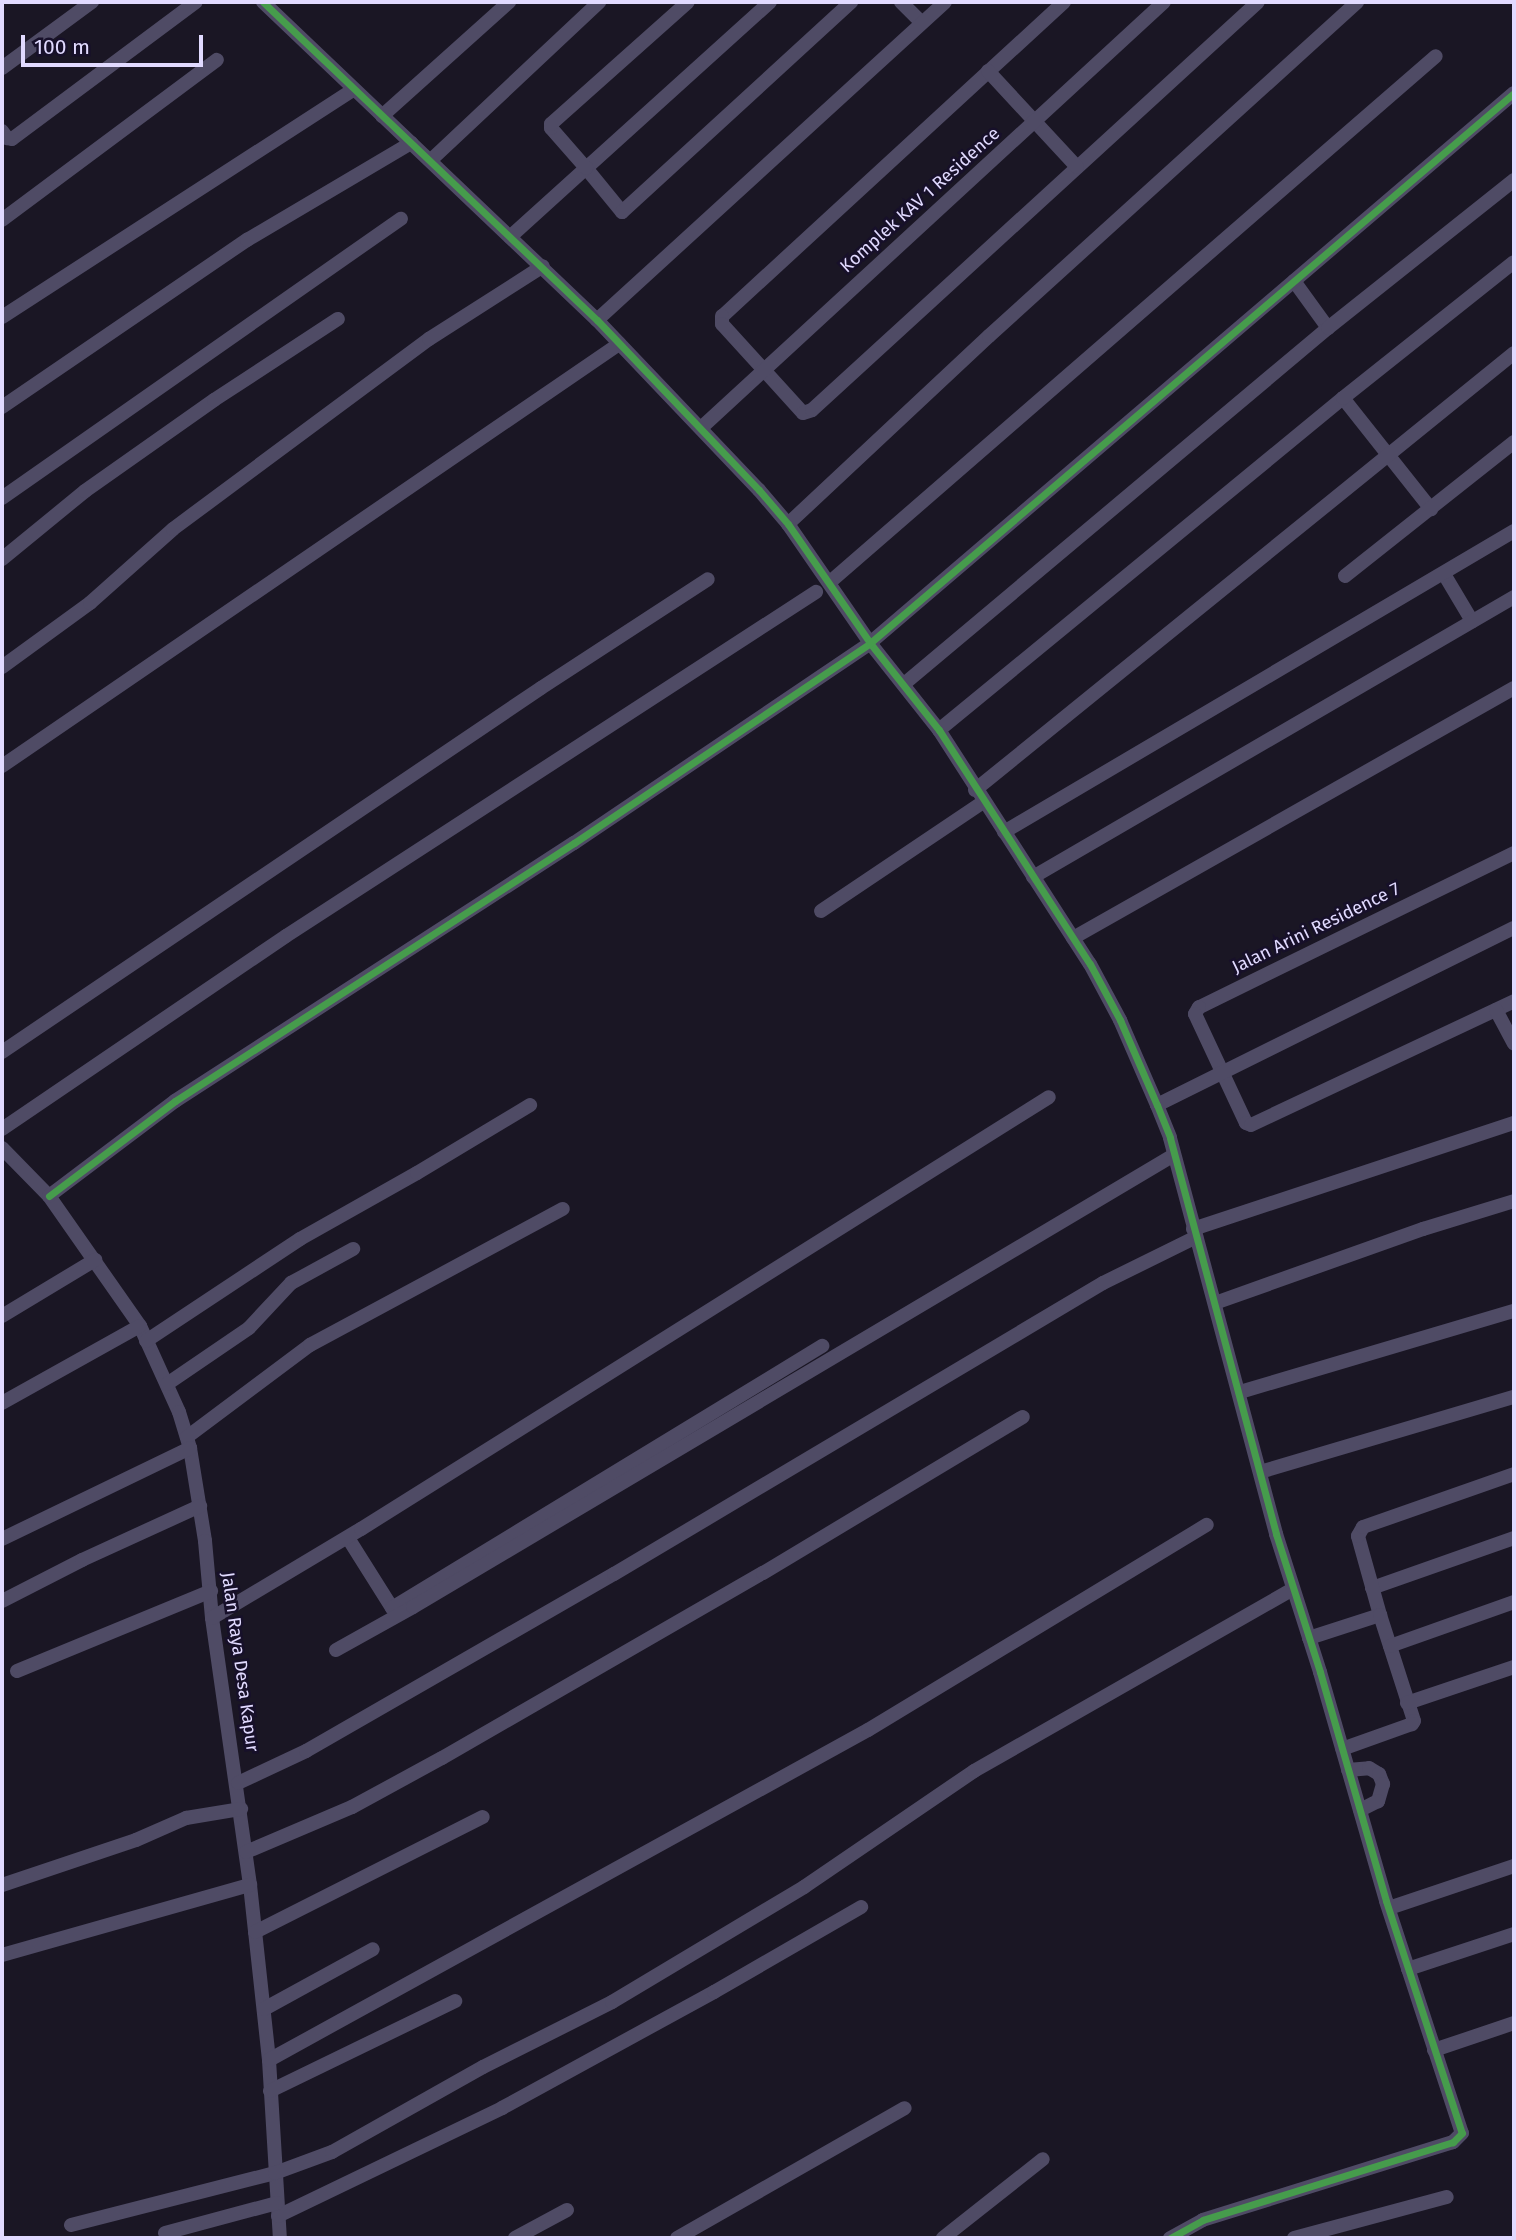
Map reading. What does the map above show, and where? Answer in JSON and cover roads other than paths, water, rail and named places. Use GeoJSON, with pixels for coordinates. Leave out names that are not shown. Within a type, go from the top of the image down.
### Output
{"type":"FeatureCollection","features":[{"type":"Feature","properties":{"kind":"street"},"geometry":{"type":"LineString","coordinates":[[2,68],[92,2]]}},
{"type":"Feature","properties":{"kind":"street"},"geometry":{"type":"LineString","coordinates":[[2,131],[9,139],[16,136],[195,2]]}},
{"type":"Feature","properties":{"kind":"street"},"geometry":{"type":"LineString","coordinates":[[262,2],[431,159],[597,320],[701,428],[788,524],[870,643],[939,730],[979,796],[1073,938],[1120,1020],[1157,1105],[1174,1154],[1293,1589],[1388,1908],[1461,2125],[1459,2138],[1203,2220],[1170,2238]]}},
{"type":"Feature","properties":{"kind":"street"},"geometry":{"type":"LineString","coordinates":[[382,116],[509,2]]}},
{"type":"Feature","properties":{"kind":"street"},"geometry":{"type":"LineString","coordinates":[[431,159],[600,2]]}},
{"type":"Feature","properties":{"kind":"street"},"geometry":{"type":"LineString","coordinates":[[688,2],[551,124],[551,128],[622,212],[851,2]]}},
{"type":"Feature","properties":{"kind":"street"},"geometry":{"type":"LineString","coordinates":[[510,237],[770,2]]}},
{"type":"Feature","properties":{"kind":"street"},"geometry":{"type":"LineString","coordinates":[[901,2],[921,22]]}},
{"type":"Feature","properties":{"kind":"street"},"geometry":{"type":"LineString","coordinates":[[597,320],[945,2]]}},
{"type":"Feature","properties":{"kind":"street"},"geometry":{"type":"LineString","coordinates":[[1064,2],[722,316],[722,324],[803,413],[809,412],[1258,2]]}},
{"type":"Feature","properties":{"kind":"street","name":"Komplek KAV 1 Residence"},"geometry":{"type":"LineString","coordinates":[[701,428],[1164,2]]}},
{"type":"Feature","properties":{"kind":"street"},"geometry":{"type":"LineString","coordinates":[[788,524],[989,336],[1357,2]]}},
{"type":"Feature","properties":{"kind":"street"},"geometry":{"type":"LineString","coordinates":[[830,582],[1436,56]]}},
{"type":"Feature","properties":{"kind":"street"},"geometry":{"type":"LineString","coordinates":[[2,220],[217,60]]}},
{"type":"Feature","properties":{"kind":"street"},"geometry":{"type":"LineString","coordinates":[[988,71],[1077,167]]}},
{"type":"Feature","properties":{"kind":"street"},"geometry":{"type":"LineString","coordinates":[[2,317],[354,89]]}},
{"type":"Feature","properties":{"kind":"street"},"geometry":{"type":"LineString","coordinates":[[49,1196],[175,1101],[574,842],[870,643],[1514,93]]}},
{"type":"Feature","properties":{"kind":"street"},"geometry":{"type":"LineString","coordinates":[[2,407],[247,240],[411,143]]}},
{"type":"Feature","properties":{"kind":"street"},"geometry":{"type":"LineString","coordinates":[[904,684],[1328,328],[1514,180]]}},
{"type":"Feature","properties":{"kind":"street"},"geometry":{"type":"LineString","coordinates":[[2,498],[401,219]]}},
{"type":"Feature","properties":{"kind":"street"},"geometry":{"type":"LineString","coordinates":[[939,730],[1343,398],[1514,262]]}},
{"type":"Feature","properties":{"kind":"street"},"geometry":{"type":"LineString","coordinates":[[2,667],[90,603],[173,529],[429,339],[542,266]]}},
{"type":"Feature","properties":{"kind":"street"},"geometry":{"type":"LineString","coordinates":[[1294,281],[1328,328]]}},
{"type":"Feature","properties":{"kind":"street"},"geometry":{"type":"LineString","coordinates":[[2,559],[106,476],[338,319]]}},
{"type":"Feature","properties":{"kind":"street"},"geometry":{"type":"LineString","coordinates":[[2,766],[619,344]]}},
{"type":"Feature","properties":{"kind":"street"},"geometry":{"type":"LineString","coordinates":[[821,911],[979,796],[1514,353]]}},
{"type":"Feature","properties":{"kind":"street"},"geometry":{"type":"LineString","coordinates":[[1343,398],[1431,509]]}},
{"type":"Feature","properties":{"kind":"street"},"geometry":{"type":"LineString","coordinates":[[1345,576],[1514,442]]}},
{"type":"Feature","properties":{"kind":"street"},"geometry":{"type":"LineString","coordinates":[[1004,832],[1514,531]]}},
{"type":"Feature","properties":{"kind":"street"},"geometry":{"type":"LineString","coordinates":[[1444,574],[1472,621]]}},
{"type":"Feature","properties":{"kind":"street"},"geometry":{"type":"LineString","coordinates":[[2,1052],[541,688],[708,579]]}},
{"type":"Feature","properties":{"kind":"street"},"geometry":{"type":"LineString","coordinates":[[2,1129],[286,936],[816,592]]}},
{"type":"Feature","properties":{"kind":"street"},"geometry":{"type":"LineString","coordinates":[[1033,877],[1514,597]]}},
{"type":"Feature","properties":{"kind":"street"},"geometry":{"type":"LineString","coordinates":[[1073,938],[1514,688]]}},
{"type":"Feature","properties":{"kind":"street","name":"Jalan Arini Residence 7"},"geometry":{"type":"LineString","coordinates":[[1514,853],[1199,1007],[1195,1014],[1246,1123],[1259,1124],[1514,1001]]}},
{"type":"Feature","properties":{"kind":"street"},"geometry":{"type":"LineString","coordinates":[[1157,1105],[1222,1070],[1514,928]]}},
{"type":"Feature","properties":{"kind":"street"},"geometry":{"type":"LineString","coordinates":[[1496,1010],[1514,1044]]}},
{"type":"Feature","properties":{"kind":"street"},"geometry":{"type":"LineString","coordinates":[[212,1618],[348,1538],[1049,1097]]}},
{"type":"Feature","properties":{"kind":"street"},"geometry":{"type":"LineString","coordinates":[[146,1342],[300,1239],[530,1105]]}},
{"type":"Feature","properties":{"kind":"street"},"geometry":{"type":"LineString","coordinates":[[238,1783],[306,1751],[614,1574],[1103,1283],[1195,1233],[1514,1123]]}},
{"type":"Feature","properties":{"kind":"street","name":"Jalan Raya Desa Kapur"},"geometry":{"type":"LineString","coordinates":[[2,1148],[49,1196],[140,1325],[167,1384],[188,1442],[200,1506],[212,1618],[238,1783],[250,1885],[269,2060],[280,2238]]}},
{"type":"Feature","properties":{"kind":"street"},"geometry":{"type":"LineString","coordinates":[[336,1650],[413,1607],[1174,1154]]}},
{"type":"Feature","properties":{"kind":"street"},"geometry":{"type":"LineString","coordinates":[[2,1170],[15,1161]]}},
{"type":"Feature","properties":{"kind":"street"},"geometry":{"type":"LineString","coordinates":[[1215,1303],[1423,1229],[1514,1201]]}},
{"type":"Feature","properties":{"kind":"street"},"geometry":{"type":"LineString","coordinates":[[2,1539],[188,1442],[310,1345],[563,1209]]}},
{"type":"Feature","properties":{"kind":"street"},"geometry":{"type":"LineString","coordinates":[[167,1384],[249,1328],[291,1283],[353,1249]]}},
{"type":"Feature","properties":{"kind":"street"},"geometry":{"type":"LineString","coordinates":[[2,1316],[95,1260]]}},
{"type":"Feature","properties":{"kind":"street"},"geometry":{"type":"LineString","coordinates":[[1240,1392],[1514,1311]]}},
{"type":"Feature","properties":{"kind":"street"},"geometry":{"type":"LineString","coordinates":[[2,1403],[140,1325]]}},
{"type":"Feature","properties":{"kind":"street"},"geometry":{"type":"LineString","coordinates":[[348,1538],[392,1608],[821,1346]]}},
{"type":"Feature","properties":{"kind":"street"},"geometry":{"type":"LineString","coordinates":[[1260,1472],[1514,1397]]}},
{"type":"Feature","properties":{"kind":"street"},"geometry":{"type":"LineString","coordinates":[[246,1852],[352,1807],[442,1758],[763,1573],[1023,1417]]}},
{"type":"Feature","properties":{"kind":"street"},"geometry":{"type":"LineString","coordinates":[[1342,1749],[1412,1724],[1358,1536],[1363,1527],[1514,1474]]}},
{"type":"Feature","properties":{"kind":"street"},"geometry":{"type":"LineString","coordinates":[[2,1601],[82,1560],[200,1506]]}},
{"type":"Feature","properties":{"kind":"street"},"geometry":{"type":"LineString","coordinates":[[269,2060],[868,1730],[1206,1525]]}},
{"type":"Feature","properties":{"kind":"street"},"geometry":{"type":"LineString","coordinates":[[1372,1588],[1514,1538]]}},
{"type":"Feature","properties":{"kind":"street"},"geometry":{"type":"LineString","coordinates":[[71,2225],[275,2173],[332,2152],[473,2073],[612,2002],[804,1886],[920,1805],[985,1765],[1293,1589]]}},
{"type":"Feature","properties":{"kind":"street"},"geometry":{"type":"LineString","coordinates":[[17,1671],[211,1591]]}},
{"type":"Feature","properties":{"kind":"street"},"geometry":{"type":"LineString","coordinates":[[1390,1646],[1514,1602]]}},
{"type":"Feature","properties":{"kind":"street"},"geometry":{"type":"LineString","coordinates":[[1309,1637],[1380,1615]]}},
{"type":"Feature","properties":{"kind":"street"},"geometry":{"type":"LineString","coordinates":[[1407,1703],[1514,1667]]}},
{"type":"Feature","properties":{"kind":"street"},"geometry":{"type":"LineString","coordinates":[[1348,1770],[1369,1768],[1382,1779],[1382,1796],[1374,1804],[1360,1810]]}},
{"type":"Feature","properties":{"kind":"street"},"geometry":{"type":"LineString","coordinates":[[2,1885],[136,1840],[186,1818],[241,1809]]}},
{"type":"Feature","properties":{"kind":"street"},"geometry":{"type":"LineString","coordinates":[[255,1932],[483,1817]]}},
{"type":"Feature","properties":{"kind":"street"},"geometry":{"type":"LineString","coordinates":[[1388,1908],[1514,1866]]}},
{"type":"Feature","properties":{"kind":"street"},"geometry":{"type":"LineString","coordinates":[[2,1955],[250,1885]]}},
{"type":"Feature","properties":{"kind":"street"},"geometry":{"type":"LineString","coordinates":[[166,2233],[277,2210],[502,2108],[702,1999],[861,1907]]}},
{"type":"Feature","properties":{"kind":"street"},"geometry":{"type":"LineString","coordinates":[[1408,1969],[1514,1934]]}},
{"type":"Feature","properties":{"kind":"street"},"geometry":{"type":"LineString","coordinates":[[264,2009],[373,1948]]}},
{"type":"Feature","properties":{"kind":"street"},"geometry":{"type":"LineString","coordinates":[[270,2091],[455,2001]]}},
{"type":"Feature","properties":{"kind":"street"},"geometry":{"type":"LineString","coordinates":[[1434,2050],[1514,2023]]}},
{"type":"Feature","properties":{"kind":"street"},"geometry":{"type":"LineString","coordinates":[[677,2238],[905,2108]]}},
{"type":"Feature","properties":{"kind":"street"},"geometry":{"type":"LineString","coordinates":[[943,2238],[1043,2159]]}},
{"type":"Feature","properties":{"kind":"street"},"geometry":{"type":"LineString","coordinates":[[1294,2238],[1447,2197]]}},
{"type":"Feature","properties":{"kind":"street"},"geometry":{"type":"LineString","coordinates":[[515,2238],[567,2210]]}}]}
